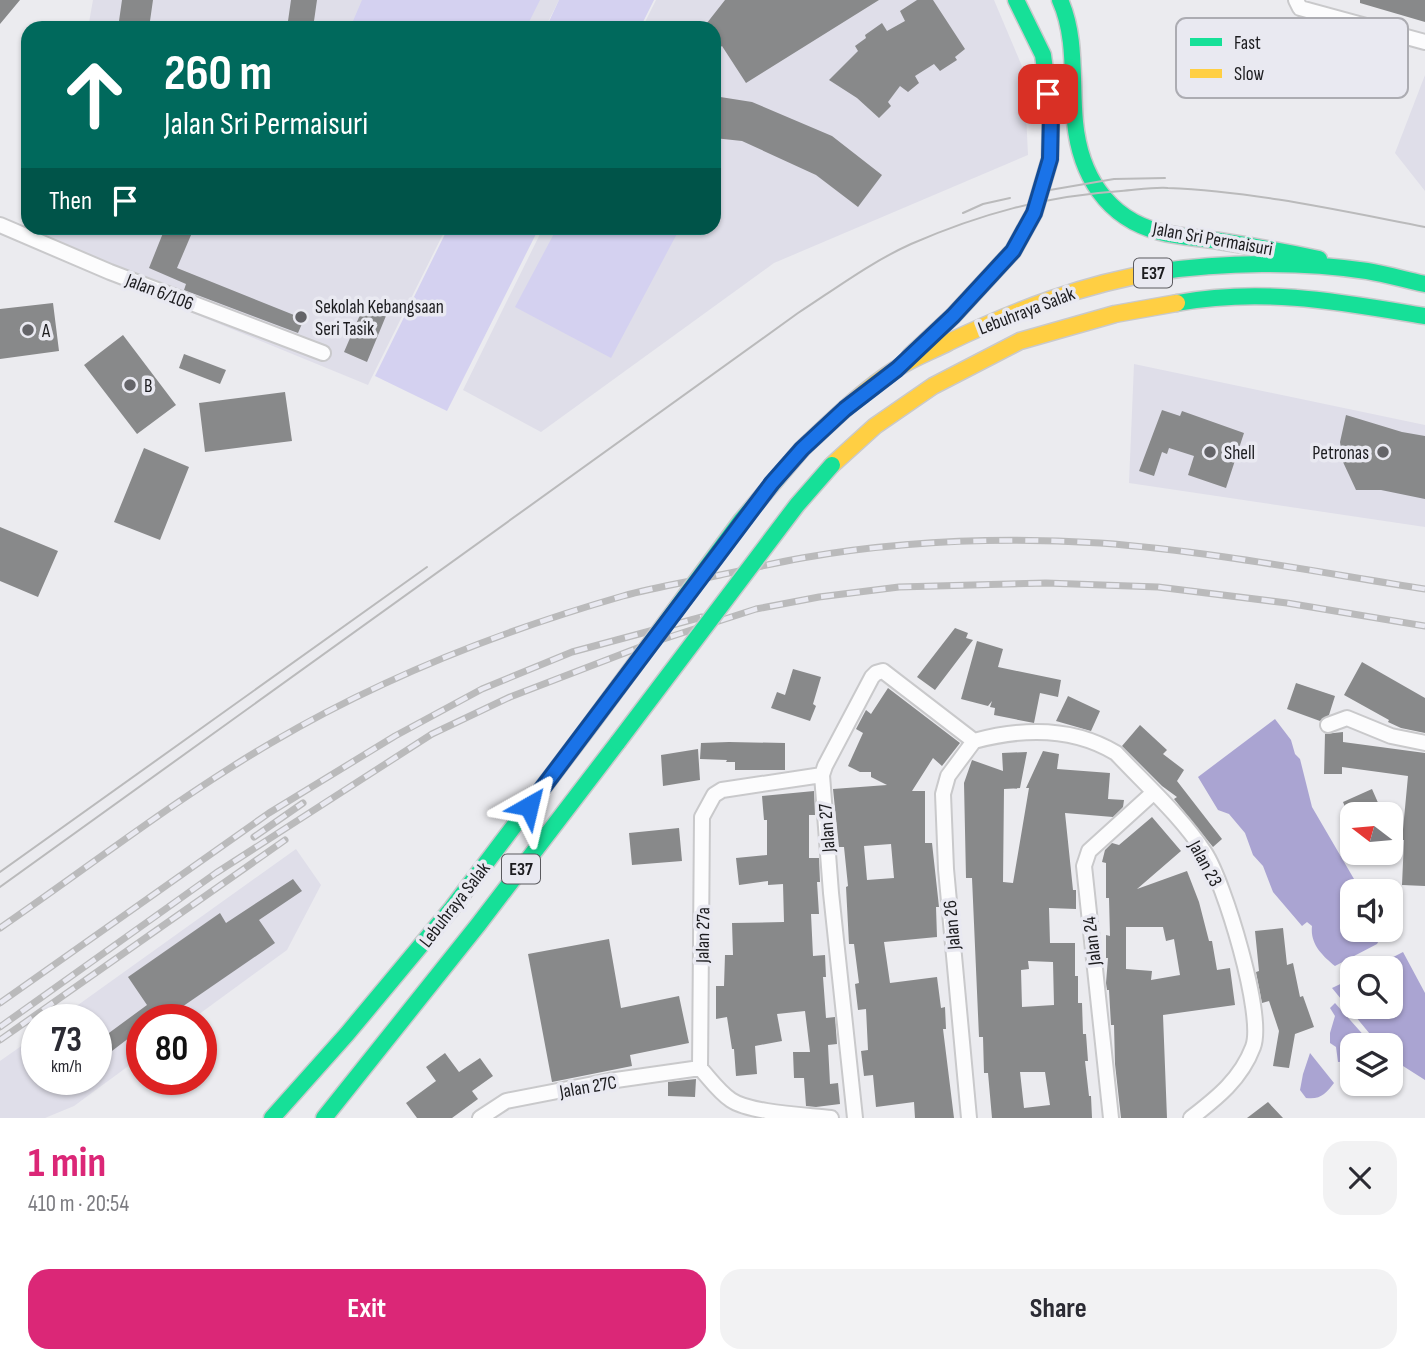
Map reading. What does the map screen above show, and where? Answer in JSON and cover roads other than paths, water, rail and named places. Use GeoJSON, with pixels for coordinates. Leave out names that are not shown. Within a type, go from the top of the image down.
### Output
{"type":"FeatureCollection","features":[{"type":"Feature","properties":{"kind":"main road"},"geometry":{"type":"LineString","coordinates":[[897,369],[953,316],[1013,251],[1034,213],[1050,159],[1051,114],[1043,55],[1016,0]]}},
{"type":"Feature","properties":{"kind":"main road","name":"Jalan Sri Permaisuri"},"geometry":{"type":"LineString","coordinates":[[1060,0],[1072,45],[1079,151],[1091,183],[1123,216],[1159,232],[1283,251],[1367,271]]}},
{"type":"Feature","properties":{"kind":"main road","name":"Lebuhraya Salak"},"geometry":{"type":"LineString","coordinates":[[272,1118],[347,1034],[452,908],[741,521],[802,449],[845,409],[897,369],[1003,316],[1056,296],[1119,278],[1207,265],[1272,264],[1367,271],[1425,284]]}},
{"type":"Feature","properties":{"kind":"main road","name":"Lebuhraya Salak"},"geometry":{"type":"LineString","coordinates":[[324,1118],[478,925],[797,505],[832,465],[875,426],[933,386],[1020,341],[1115,314],[1203,298],[1256,296],[1320,298],[1425,316]]}},
{"type":"Feature","properties":{"kind":"street"},"geometry":{"type":"LineString","coordinates":[[1296,2],[1300,8],[1336,18]]}},
{"type":"Feature","properties":{"kind":"street"},"geometry":{"type":"LineString","coordinates":[[1408,38],[1425,43]]}},
{"type":"Feature","properties":{"kind":"street","name":"Jalan 6/106"},"geometry":{"type":"LineString","coordinates":[[0,225],[21,234]]}},
{"type":"Feature","properties":{"kind":"street","name":"Jalan 6/106"},"geometry":{"type":"LineString","coordinates":[[23,235],[110,272],[323,353]]}},
{"type":"Feature","properties":{"kind":"street","name":"Jalan 27"},"geometry":{"type":"LineString","coordinates":[[855,1118],[831,893],[822,775],[825,765],[876,673],[883,671],[975,741]]}},
{"type":"Feature","properties":{"kind":"street"},"geometry":{"type":"LineString","coordinates":[[1328,726],[1348,718],[1403,740],[1425,743]]}},
{"type":"Feature","properties":{"kind":"street","name":"Jalan 23"},"geometry":{"type":"LineString","coordinates":[[975,741],[999,734],[1029,731],[1063,734],[1093,742],[1116,753],[1205,853],[1218,878],[1242,957],[1255,1021],[1255,1044],[1243,1069],[1224,1091],[1191,1118]]}},
{"type":"Feature","properties":{"kind":"street","name":"Jalan 26"},"geometry":{"type":"LineString","coordinates":[[969,1118],[946,869],[943,794],[948,776],[975,741]]}},
{"type":"Feature","properties":{"kind":"street","name":"Jalan 27a"},"geometry":{"type":"LineString","coordinates":[[700,1068],[702,817],[708,803],[722,790],[822,775]]}},
{"type":"Feature","properties":{"kind":"street","name":"Jalan 24"},"geometry":{"type":"LineString","coordinates":[[1111,1118],[1084,866],[1089,851],[1153,793]]}},
{"type":"Feature","properties":{"kind":"street"},"geometry":{"type":"LineString","coordinates":[[700,1068],[720,1092],[746,1107],[831,1118]]}},
{"type":"Feature","properties":{"kind":"street","name":"Jalan 27C"},"geometry":{"type":"LineString","coordinates":[[480,1118],[506,1101],[609,1081],[700,1068]]}},
{"type":"Feature","properties":{"kind":"tram line"},"geometry":{"type":"LineString","coordinates":[[1044,191],[1114,179],[1165,178]]}},
{"type":"Feature","properties":{"kind":"tram line"},"geometry":{"type":"LineString","coordinates":[[0,887],[798,313],[867,267],[911,244],[988,215],[1039,202],[1093,193],[1156,188],[1264,197],[1425,227]]}},
{"type":"Feature","properties":{"kind":"tram line"},"geometry":{"type":"LineString","coordinates":[[963,213],[983,204],[1010,198]]}},
{"type":"Feature","properties":{"kind":"tram line"},"geometry":{"type":"LineString","coordinates":[[0,872],[427,567]]}},
{"type":"Feature","properties":{"kind":"railway"},"geometry":{"type":"LineString","coordinates":[[0,928],[202,786],[313,719],[442,658],[577,610],[647,590],[839,552],[913,544],[1026,540],[1100,543],[1182,551],[1425,589]]}},
{"type":"Feature","properties":{"kind":"railway"},"geometry":{"type":"LineString","coordinates":[[0,1027],[216,873],[432,734],[510,697],[648,644],[756,609],[819,597],[899,587],[1046,583],[1158,587],[1287,603],[1425,626]]}},
{"type":"Feature","properties":{"kind":"railway"},"geometry":{"type":"LineString","coordinates":[[0,1003],[269,813],[395,736],[482,689],[572,652],[702,617]]}},
{"type":"Feature","properties":{"kind":"railway"},"geometry":{"type":"LineString","coordinates":[[254,837],[303,803]]}},
{"type":"Feature","properties":{"kind":"railway"},"geometry":{"type":"LineString","coordinates":[[0,1040],[285,840]]}},
{"type":"Feature","properties":{"kind":"place","name":"Sekolah Kebangsaan Seri Tasik"},"geometry":{"type":"Point","coordinates":[301,317]}},
{"type":"Feature","properties":{"kind":"place","name":"A"},"geometry":{"type":"Point","coordinates":[28,330]}},
{"type":"Feature","properties":{"kind":"place","name":"B"},"geometry":{"type":"Point","coordinates":[130,385]}},
{"type":"Feature","properties":{"kind":"place","name":"Shell"},"geometry":{"type":"Point","coordinates":[1210,452]}},
{"type":"Feature","properties":{"kind":"place","name":"Petronas"},"geometry":{"type":"Point","coordinates":[1383,452]}}]}
